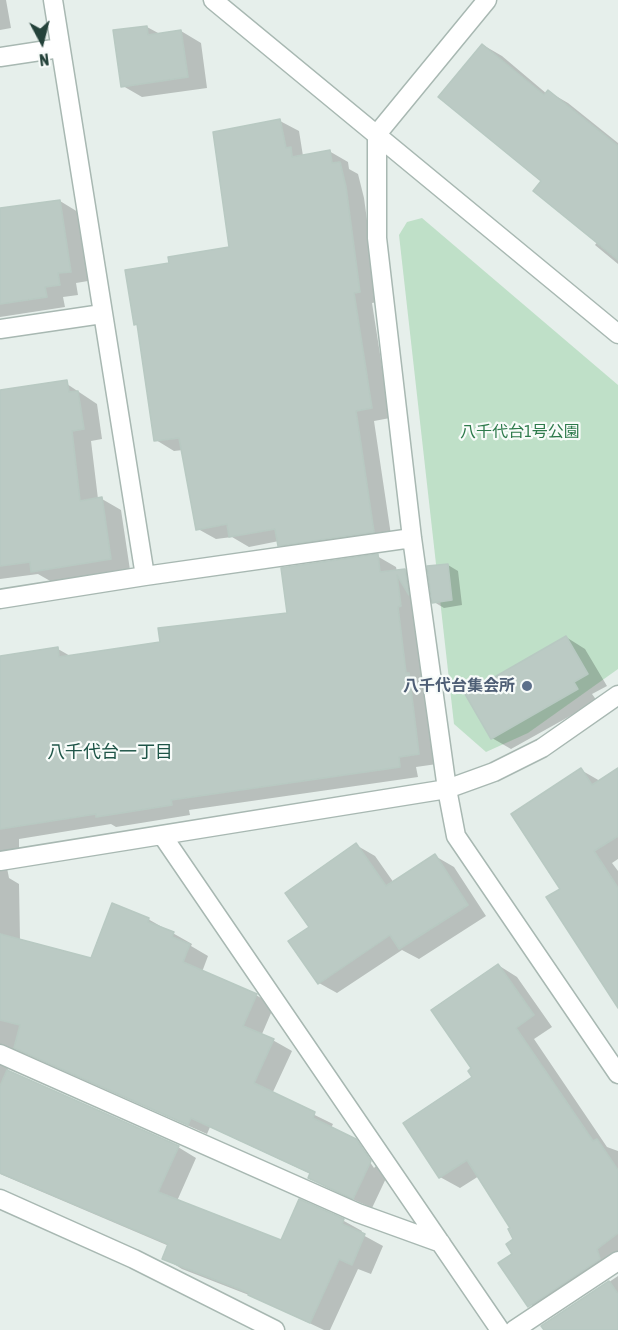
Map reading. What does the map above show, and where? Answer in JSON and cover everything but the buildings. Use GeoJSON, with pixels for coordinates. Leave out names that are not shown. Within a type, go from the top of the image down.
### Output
{"type":"FeatureCollection","features":[{"type":"Feature","properties":{"kind":"street"},"geometry":{"type":"LineString","coordinates":[[53,0],[145,576]]}},
{"type":"Feature","properties":{"kind":"street"},"geometry":{"type":"LineString","coordinates":[[213,0],[618,334]]}},
{"type":"Feature","properties":{"kind":"street"},"geometry":{"type":"LineString","coordinates":[[487,0],[377,134],[377,238],[412,538],[447,789],[456,836],[618,1074]]}},
{"type":"Feature","properties":{"kind":"street"},"geometry":{"type":"LineString","coordinates":[[0,57],[60,48]]}},
{"type":"Feature","properties":{"kind":"street"},"geometry":{"type":"LineString","coordinates":[[0,328],[102,314]]}},
{"type":"Feature","properties":{"kind":"street"},"geometry":{"type":"LineString","coordinates":[[0,599],[412,538]]}},
{"type":"Feature","properties":{"kind":"street"},"geometry":{"type":"LineString","coordinates":[[0,861],[447,789],[494,772],[542,748],[618,696]]}},
{"type":"Feature","properties":{"kind":"street"},"geometry":{"type":"LineString","coordinates":[[162,835],[500,1330]]}},
{"type":"Feature","properties":{"kind":"street"},"geometry":{"type":"LineString","coordinates":[[0,1054],[358,1213],[441,1243]]}},
{"type":"Feature","properties":{"kind":"street"},"geometry":{"type":"LineString","coordinates":[[0,1199],[134,1259],[275,1330]]}},
{"type":"Feature","properties":{"kind":"street"},"geometry":{"type":"LineString","coordinates":[[514,1330],[618,1261]]}},
{"type":"Feature","properties":{"kind":"green space","name":"八千代台1号公園"},"geometry":{"type":"Polygon","coordinates":[[[422,218],[618,385],[618,669],[528,733],[486,752],[454,724],[399,235],[407,222],[422,218]]]}},
{"type":"Feature","properties":{"kind":"place","name":"八千代台集会所"},"geometry":{"type":"Point","coordinates":[527,686]}},
{"type":"Feature","properties":{"kind":"district","name":"八千代台一丁目"},"geometry":{"type":"Point","coordinates":[110,752]}}]}
